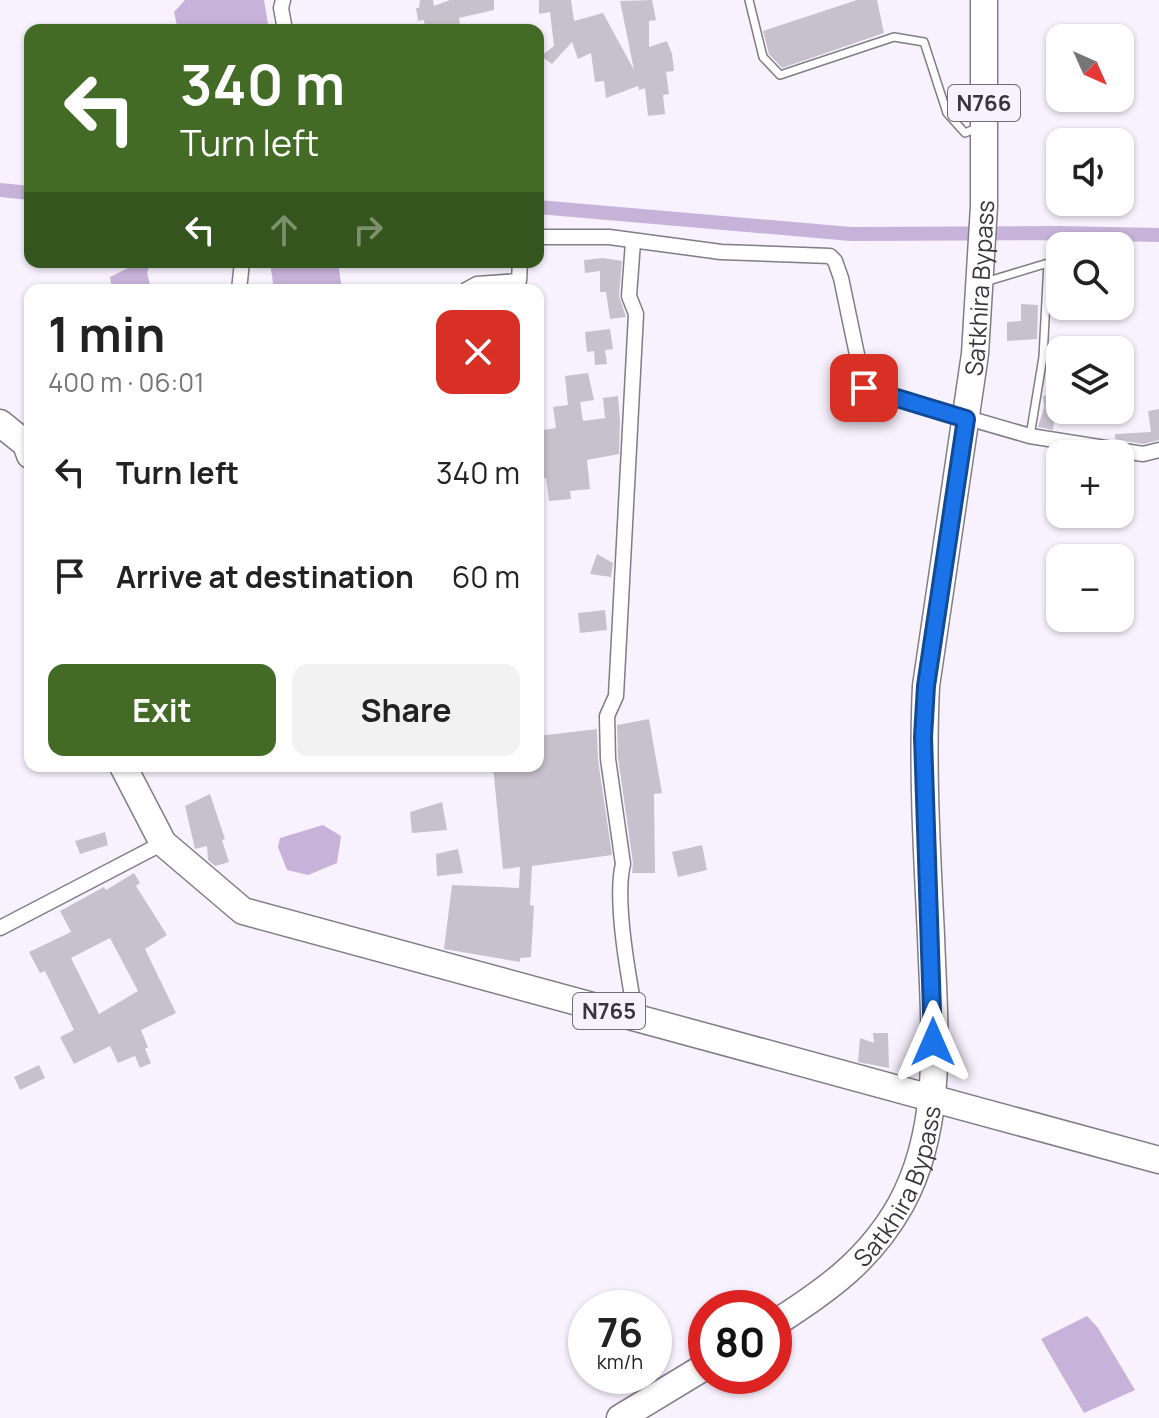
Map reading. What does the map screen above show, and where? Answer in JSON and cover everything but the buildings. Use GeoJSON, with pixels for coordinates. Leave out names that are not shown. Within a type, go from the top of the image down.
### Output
{"type":"FeatureCollection","features":[{"type":"Feature","properties":{"kind":"highway","name":"Satkhira Bypass"},"geometry":{"type":"LineString","coordinates":[[792,1313],[826,1291],[879,1238],[901,1204],[920,1164],[933,1097],[933,987],[923,737],[926,686],[975,354],[984,206],[984,0]]}},
{"type":"Feature","properties":{"kind":"highway"},"geometry":{"type":"LineString","coordinates":[[0,423],[24,442]]}},
{"type":"Feature","properties":{"kind":"highway","name":"N765"},"geometry":{"type":"LineString","coordinates":[[126,772],[163,843],[243,911],[1159,1160]]}},
{"type":"Feature","properties":{"kind":"highway"},"geometry":{"type":"LineString","coordinates":[[620,1418],[688,1377]]}},
{"type":"Feature","properties":{"kind":"street"},"geometry":{"type":"LineString","coordinates":[[283,0],[284,24]]}},
{"type":"Feature","properties":{"kind":"street"},"geometry":{"type":"LineString","coordinates":[[544,237],[609,237],[721,252],[830,256],[841,278],[864,388],[1030,436],[1143,454],[1159,450]]}},
{"type":"Feature","properties":{"kind":"street"},"geometry":{"type":"LineString","coordinates":[[633,242],[629,296],[636,314],[622,601],[616,696],[607,716],[608,759],[623,864],[619,881],[629,983],[636,1018]]}},
{"type":"Feature","properties":{"kind":"street"},"geometry":{"type":"LineString","coordinates":[[477,284],[519,281],[520,268]]}},
{"type":"Feature","properties":{"kind":"street"},"geometry":{"type":"LineString","coordinates":[[0,928],[163,843]]}},
{"type":"Feature","properties":{"kind":"lane"},"geometry":{"type":"LineString","coordinates":[[749,0],[763,57],[780,75],[894,37],[924,42],[947,113],[965,133],[984,125]]}},
{"type":"Feature","properties":{"kind":"lane"},"geometry":{"type":"LineString","coordinates":[[980,278],[1048,263],[1043,357],[1030,436]]}},
{"type":"Feature","properties":{"kind":"shaded area"},"geometry":{"type":"Polygon","coordinates":[[[185,0],[264,0],[268,24],[177,24],[174,12],[185,0]]]}},
{"type":"Feature","properties":{"kind":"shaded area"},"geometry":{"type":"Polygon","coordinates":[[[128,268],[149,268],[150,284],[111,284],[110,277],[128,268]]]}},
{"type":"Feature","properties":{"kind":"shaded area"},"geometry":{"type":"Polygon","coordinates":[[[271,268],[339,268],[341,284],[273,284],[271,268]]]}},
{"type":"Feature","properties":{"kind":"shaded area"},"geometry":{"type":"Polygon","coordinates":[[[323,825],[341,836],[337,863],[308,875],[287,870],[278,847],[280,838],[323,825]]]}},
{"type":"Feature","properties":{"kind":"shaded area"},"geometry":{"type":"Polygon","coordinates":[[[1087,1316],[1098,1328],[1135,1390],[1084,1413],[1041,1339],[1087,1316]]]}},
{"type":"Feature","properties":{"kind":"waterway"},"geometry":{"type":"LineString","coordinates":[[0,190],[24,192]]}},
{"type":"Feature","properties":{"kind":"waterway"},"geometry":{"type":"LineString","coordinates":[[544,208],[851,234],[1159,235]]}},
{"type":"Feature","properties":{"kind":"route"},"geometry":{"type":"LineString","coordinates":[[864,388],[966,419],[926,686],[923,737],[933,1042]]}}]}
